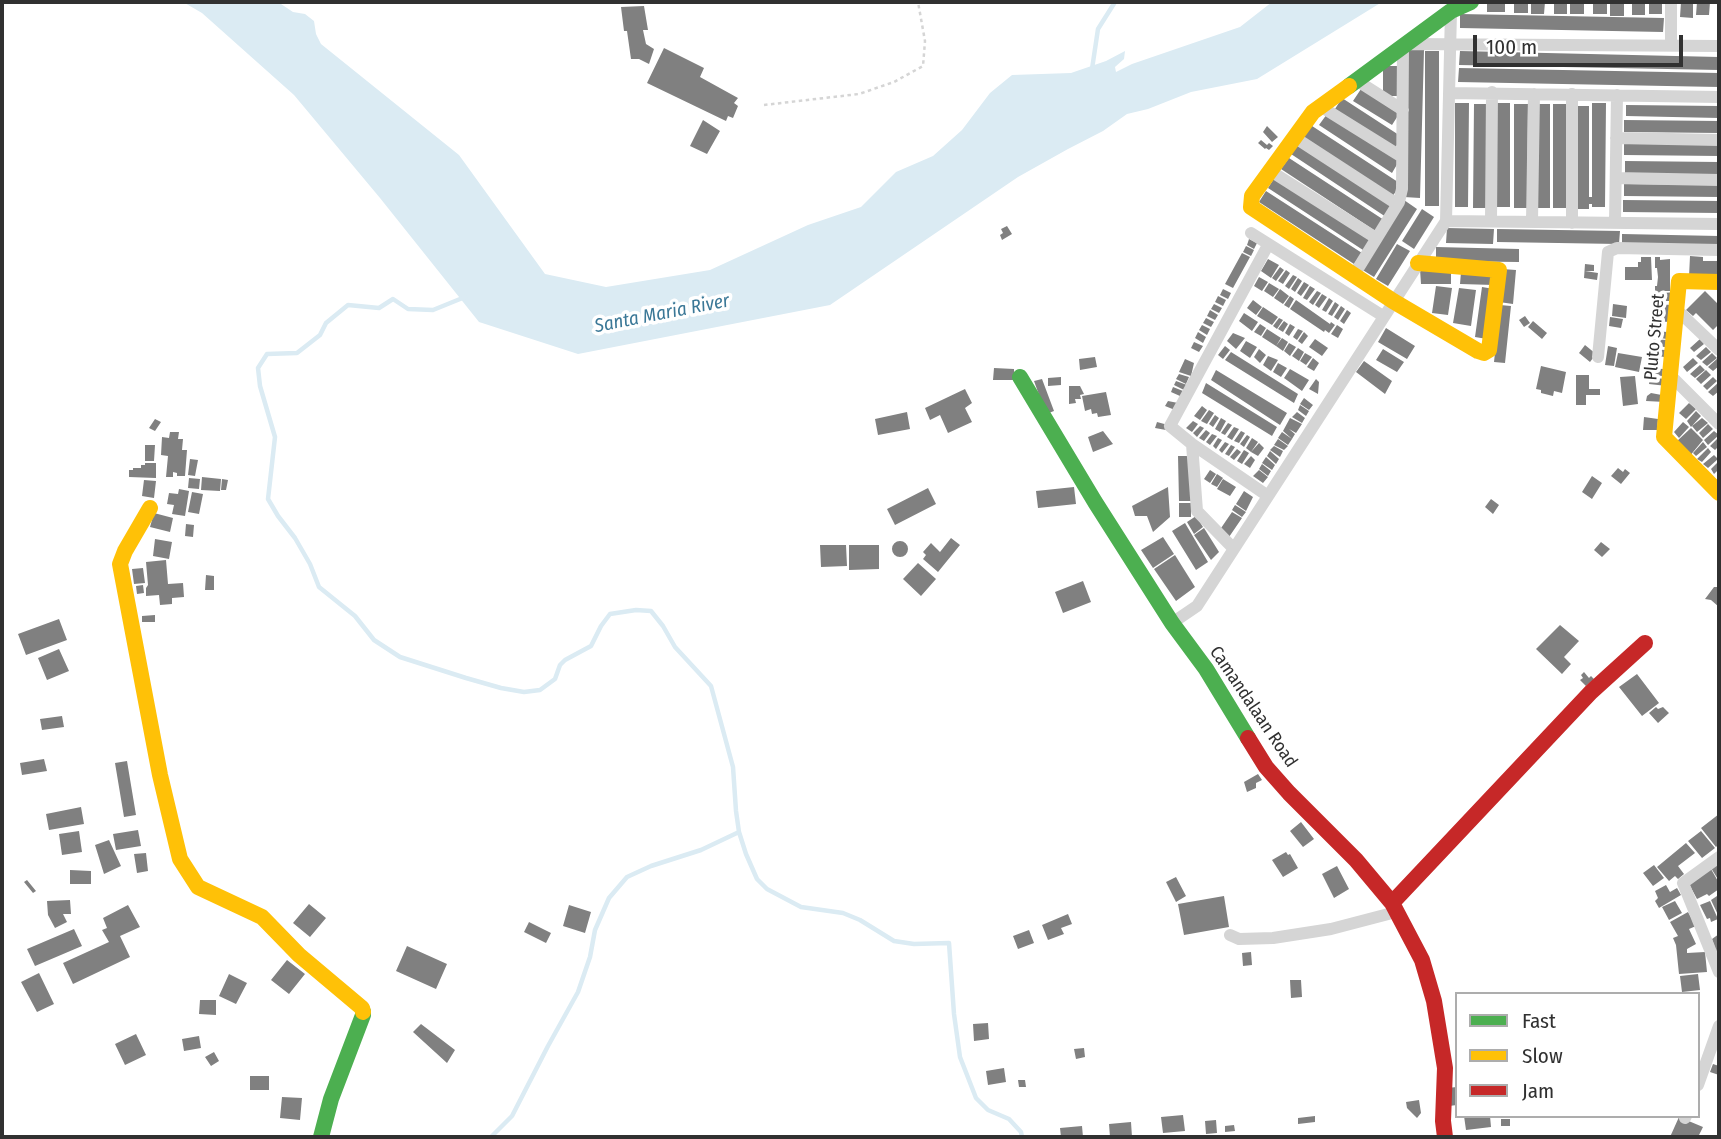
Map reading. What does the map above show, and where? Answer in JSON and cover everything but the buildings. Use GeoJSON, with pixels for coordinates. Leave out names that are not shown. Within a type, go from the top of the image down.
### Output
{"type":"FeatureCollection","features":[{"type":"Feature","properties":{"kind":"street"},"geometry":{"type":"LineString","coordinates":[[1418,263],[1499,270],[1489,350],[1484,353],[1478,351],[1393,301],[1251,207],[1252,196],[1313,112],[1451,11],[1471,2]]}},
{"type":"Feature","properties":{"kind":"street"},"geometry":{"type":"LineString","coordinates":[[1671,2],[1671,45]]}},
{"type":"Feature","properties":{"kind":"street"},"geometry":{"type":"LineString","coordinates":[[1172,623],[1197,606],[1446,221],[1451,11]]}},
{"type":"Feature","properties":{"kind":"street"},"geometry":{"type":"LineString","coordinates":[[1405,45],[1719,46]]}},
{"type":"Feature","properties":{"kind":"street"},"geometry":{"type":"LineString","coordinates":[[1354,275],[1397,204],[1402,189],[1405,45]]}},
{"type":"Feature","properties":{"kind":"street"},"geometry":{"type":"LineString","coordinates":[[1356,80],[1403,110]]}},
{"type":"Feature","properties":{"kind":"street"},"geometry":{"type":"LineString","coordinates":[[1449,93],[1719,97]]}},
{"type":"Feature","properties":{"kind":"street"},"geometry":{"type":"LineString","coordinates":[[1491,221],[1492,93]]}},
{"type":"Feature","properties":{"kind":"street"},"geometry":{"type":"LineString","coordinates":[[1532,222],[1534,94]]}},
{"type":"Feature","properties":{"kind":"street"},"geometry":{"type":"LineString","coordinates":[[1572,222],[1573,94]]}},
{"type":"Feature","properties":{"kind":"street"},"geometry":{"type":"LineString","coordinates":[[1615,222],[1617,95]]}},
{"type":"Feature","properties":{"kind":"street"},"geometry":{"type":"LineString","coordinates":[[1320,106],[1402,157]]}},
{"type":"Feature","properties":{"kind":"street"},"geometry":{"type":"LineString","coordinates":[[1294,136],[1397,204]]}},
{"type":"Feature","properties":{"kind":"street"},"geometry":{"type":"LineString","coordinates":[[1616,138],[1719,139]]}},
{"type":"Feature","properties":{"kind":"street"},"geometry":{"type":"LineString","coordinates":[[1269,170],[1376,238]]}},
{"type":"Feature","properties":{"kind":"street"},"geometry":{"type":"LineString","coordinates":[[1616,178],[1719,180]]}},
{"type":"Feature","properties":{"kind":"street"},"geometry":{"type":"LineString","coordinates":[[1446,221],[1719,224]]}},
{"type":"Feature","properties":{"kind":"street"},"geometry":{"type":"LineString","coordinates":[[1251,233],[1383,316]]}},
{"type":"Feature","properties":{"kind":"street"},"geometry":{"type":"LineString","coordinates":[[1268,245],[1170,426],[1268,496]]}},
{"type":"Feature","properties":{"kind":"street"},"geometry":{"type":"LineString","coordinates":[[1598,357],[1608,252],[1617,248],[1719,250]]}},
{"type":"Feature","properties":{"kind":"street","name":"Pluto Street"},"geometry":{"type":"LineString","coordinates":[[1719,282],[1679,281],[1664,437],[1719,493]]}},
{"type":"Feature","properties":{"kind":"street"},"geometry":{"type":"LineString","coordinates":[[1677,310],[1719,350]]}},
{"type":"Feature","properties":{"kind":"street"},"geometry":{"type":"LineString","coordinates":[[1671,376],[1719,424]]}},
{"type":"Feature","properties":{"kind":"street","name":"Camandalaan Road"},"geometry":{"type":"LineString","coordinates":[[1020,377],[1095,502],[1172,623],[1206,669],[1266,767],[1356,860],[1394,907],[1422,960],[1434,1001],[1445,1068],[1445,1137]]}},
{"type":"Feature","properties":{"kind":"street"},"geometry":{"type":"LineString","coordinates":[[1192,444],[1197,510],[1233,548]]}},
{"type":"Feature","properties":{"kind":"street"},"geometry":{"type":"LineString","coordinates":[[150,508],[120,564],[160,775],[180,859],[198,887],[262,917],[299,955],[362,1009],[363,1015],[331,1099],[321,1137]]}},
{"type":"Feature","properties":{"kind":"street"},"geometry":{"type":"LineString","coordinates":[[1230,935],[1240,939],[1273,938],[1331,929],[1394,907],[1591,692],[1645,643]]}},
{"type":"Feature","properties":{"kind":"street"},"geometry":{"type":"LineString","coordinates":[[1719,857],[1683,883],[1719,972]]}},
{"type":"Feature","properties":{"kind":"street"},"geometry":{"type":"LineString","coordinates":[[1706,939],[1719,932]]}},
{"type":"Feature","properties":{"kind":"street"},"geometry":{"type":"LineString","coordinates":[[1700,1079],[1719,1026]]}},
{"type":"Feature","properties":{"kind":"path"},"geometry":{"type":"LineString","coordinates":[[764,105],[859,94],[894,82],[923,66],[925,41],[918,2]]}},
{"type":"Feature","properties":{"kind":"water","name":"Santa Maria River"},"geometry":{"type":"Polygon","coordinates":[[[183,2],[278,2],[293,12],[305,14],[314,21],[321,44],[459,155],[545,274],[606,287],[710,270],[808,225],[861,207],[896,172],[933,156],[962,130],[990,93],[1012,75],[1071,73],[1125,51],[1124,59],[1115,67],[1116,72],[1240,27],[1272,2],[1382,2],[1257,79],[1191,92],[1127,114],[1103,131],[1018,177],[830,305],[578,354],[479,322],[294,95],[202,13],[183,2]]]}},
{"type":"Feature","properties":{"kind":"waterway"},"geometry":{"type":"LineString","coordinates":[[1092,69],[1098,29],[1115,2]]}},
{"type":"Feature","properties":{"kind":"waterway"},"geometry":{"type":"LineString","coordinates":[[465,297],[433,310],[408,309],[393,299],[379,308],[348,305],[326,323],[320,335],[297,353],[267,354],[258,368],[260,386],[275,437],[268,499],[295,538],[319,587],[355,616],[374,640],[400,657],[501,688],[524,692],[540,690],[555,679],[565,660],[591,646],[610,614],[651,611],[675,647],[711,686],[733,767],[739,832],[757,879],[767,889],[801,907],[843,913],[894,941],[914,944],[949,943],[960,1057],[976,1098],[988,1110],[1009,1119],[1021,1132],[1022,1137]]}},
{"type":"Feature","properties":{"kind":"waterway"},"geometry":{"type":"LineString","coordinates":[[491,1137],[512,1116],[578,992],[590,957],[595,930],[609,898],[627,877],[651,866],[701,850],[739,832]]}},
{"type":"Feature","properties":{"kind":"traffic: fast"},"geometry":{"type":"LineString","coordinates":[[1349,86],[1451,11],[1471,2]]}},
{"type":"Feature","properties":{"kind":"traffic: fast"},"geometry":{"type":"LineString","coordinates":[[1020,377],[1095,502],[1172,623],[1206,669],[1248,738]]}},
{"type":"Feature","properties":{"kind":"traffic: fast"},"geometry":{"type":"LineString","coordinates":[[321,1137],[331,1099],[363,1012]]}},
{"type":"Feature","properties":{"kind":"traffic: slow"},"geometry":{"type":"LineString","coordinates":[[1349,86],[1313,112],[1252,196],[1251,207],[1393,301],[1478,351],[1484,353],[1489,350],[1499,270],[1418,263]]}},
{"type":"Feature","properties":{"kind":"traffic: slow"},"geometry":{"type":"LineString","coordinates":[[1719,282],[1679,281],[1664,437],[1719,493]]}},
{"type":"Feature","properties":{"kind":"traffic: slow"},"geometry":{"type":"LineString","coordinates":[[150,508],[120,564],[160,775],[180,859],[198,887],[262,917],[299,955],[362,1008],[363,1012]]}},
{"type":"Feature","properties":{"kind":"traffic: jam"},"geometry":{"type":"LineString","coordinates":[[1392,903],[1591,692],[1645,643]]}},
{"type":"Feature","properties":{"kind":"traffic: jam"},"geometry":{"type":"LineString","coordinates":[[1248,738],[1266,767],[1356,860],[1392,903],[1422,960],[1434,1001],[1445,1068],[1445,1137]]}}]}
